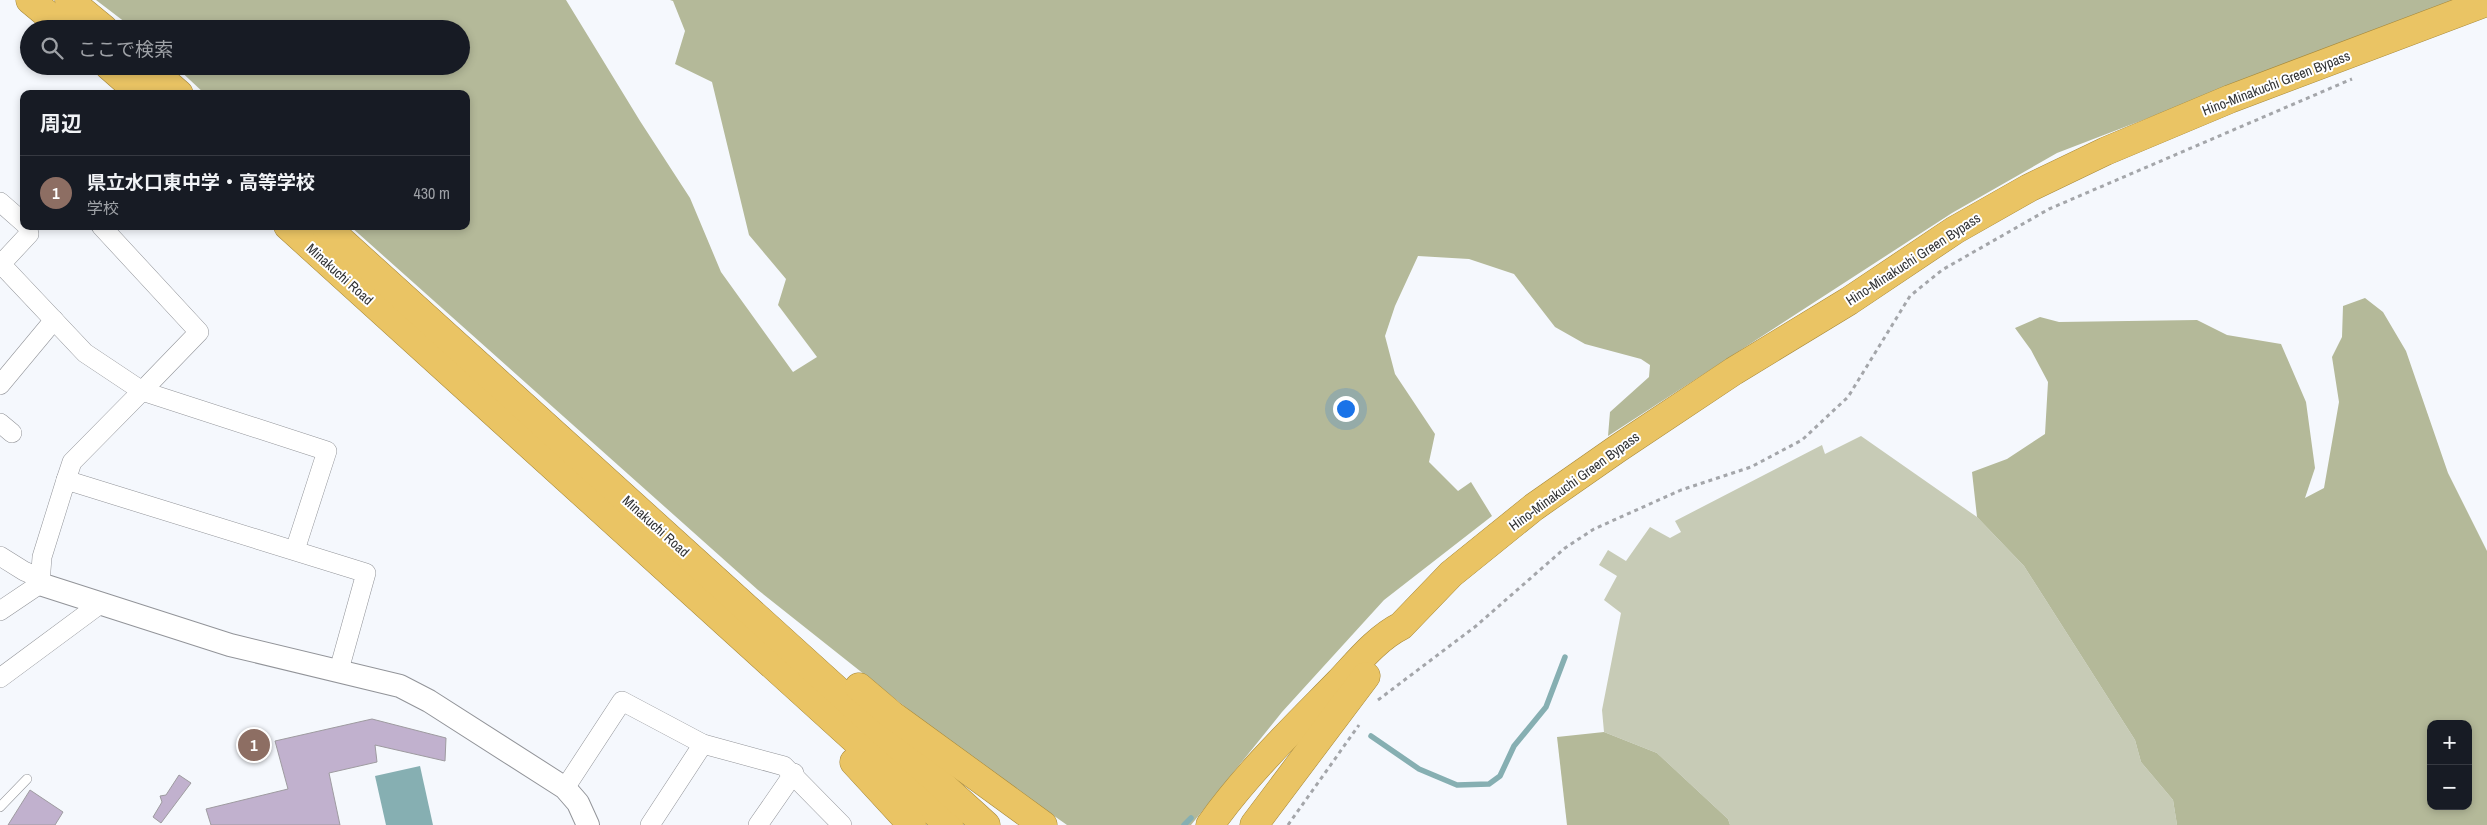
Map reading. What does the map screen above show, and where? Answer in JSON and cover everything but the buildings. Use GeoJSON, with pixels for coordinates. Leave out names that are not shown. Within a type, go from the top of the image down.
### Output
{"type":"FeatureCollection","features":[{"type":"Feature","properties":{"kind":"highway"},"geometry":{"type":"LineString","coordinates":[[30,0],[54,20]]}},
{"type":"Feature","properties":{"kind":"highway"},"geometry":{"type":"LineString","coordinates":[[69,0],[93,20]]}},
{"type":"Feature","properties":{"kind":"highway","name":"Hino-Minakuchi Green Bypass"},"geometry":{"type":"LineString","coordinates":[[1210,825],[1228,800],[1279,743],[1366,654],[1391,631],[1401,626],[1452,574],[1534,507],[1625,443],[1734,372],[1849,301],[1955,230],[2029,188],[2106,151],[2230,100],[2487,2]]}},
{"type":"Feature","properties":{"kind":"highway"},"geometry":{"type":"LineString","coordinates":[[119,75],[136,90]]}},
{"type":"Feature","properties":{"kind":"highway"},"geometry":{"type":"LineString","coordinates":[[157,75],[174,90]]}},
{"type":"Feature","properties":{"kind":"highway","name":"Minakuchi Road"},"geometry":{"type":"LineString","coordinates":[[292,230],[948,825]]}},
{"type":"Feature","properties":{"kind":"highway","name":"Minakuchi Road"},"geometry":{"type":"LineString","coordinates":[[329,230],[986,825]]}},
{"type":"Feature","properties":{"kind":"highway"},"geometry":{"type":"LineString","coordinates":[[763,624],[784,629],[816,652],[892,715],[1043,825]]}},
{"type":"Feature","properties":{"kind":"highway","name":"Hino-Minakuchi Green Bypass"},"geometry":{"type":"LineString","coordinates":[[1254,825],[1398,636],[1401,626]]}},
{"type":"Feature","properties":{"kind":"highway"},"geometry":{"type":"LineString","coordinates":[[765,659],[768,671],[912,825]]}},
{"type":"Feature","properties":{"kind":"street"},"geometry":{"type":"LineString","coordinates":[[0,202],[20,220]]}},
{"type":"Feature","properties":{"kind":"street"},"geometry":{"type":"LineString","coordinates":[[28,230],[29,234],[1,264],[85,353],[142,391],[327,451],[295,550]]}},
{"type":"Feature","properties":{"kind":"street"},"geometry":{"type":"LineString","coordinates":[[0,611],[40,581],[42,557],[72,462],[199,332],[105,230]]}},
{"type":"Feature","properties":{"kind":"street"},"geometry":{"type":"LineString","coordinates":[[0,385],[54,320]]}},
{"type":"Feature","properties":{"kind":"street"},"geometry":{"type":"LineString","coordinates":[[66,480],[295,550],[366,574],[339,670]]}},
{"type":"Feature","properties":{"kind":"street"},"geometry":{"type":"LineString","coordinates":[[0,556],[40,581],[100,604],[175,626],[230,645],[339,670],[407,689],[565,788],[578,803],[588,825]]}},
{"type":"Feature","properties":{"kind":"street"},"geometry":{"type":"LineString","coordinates":[[0,678],[100,604]]}},
{"type":"Feature","properties":{"kind":"street"},"geometry":{"type":"LineString","coordinates":[[565,788],[622,701],[703,744],[784,766],[794,773],[842,825]]}},
{"type":"Feature","properties":{"kind":"street"},"geometry":{"type":"LineString","coordinates":[[650,825],[703,744]]}},
{"type":"Feature","properties":{"kind":"street"},"geometry":{"type":"LineString","coordinates":[[758,825],[794,773]]}},
{"type":"Feature","properties":{"kind":"lane"},"geometry":{"type":"LineString","coordinates":[[0,808],[27,779]]}},
{"type":"Feature","properties":{"kind":"path"},"geometry":{"type":"LineString","coordinates":[[1372,708],[1378,700],[1476,626],[1564,548],[1594,529],[1681,490],[1750,467],[1802,440],[1848,397],[1910,296],[1942,270],[2049,209],[2355,78]]}},
{"type":"Feature","properties":{"kind":"path"},"geometry":{"type":"LineString","coordinates":[[1288,825],[1361,723]]}},
{"type":"Feature","properties":{"kind":"green space"},"geometry":{"type":"Polygon","coordinates":[[[96,0],[566,0],[640,121],[690,198],[721,272],[793,372],[817,357],[778,305],[786,279],[749,235],[712,82],[675,64],[685,31],[673,1],[670,0],[2455,0],[2057,153],[1952,213],[1608,436],[1610,412],[1649,377],[1650,365],[1641,359],[1585,344],[1555,327],[1514,274],[1469,259],[1418,256],[1395,306],[1385,336],[1395,374],[1435,434],[1429,462],[1458,491],[1471,482],[1492,516],[1384,600],[1282,712],[1191,825],[1067,825],[947,740],[758,590],[354,230],[470,230],[470,90],[201,90],[185,75],[470,75],[470,20],[122,20],[96,0]]]}},
{"type":"Feature","properties":{"kind":"green space"},"geometry":{"type":"Polygon","coordinates":[[[2365,298],[2383,312],[2406,351],[2448,473],[2487,551],[2487,825],[2177,825],[2173,800],[2141,762],[2135,740],[2024,566],[1977,517],[1972,472],[2007,459],[2045,434],[2048,382],[2031,350],[2015,328],[2040,317],[2059,322],[2197,320],[2227,335],[2281,344],[2306,402],[2315,468],[2305,498],[2324,488],[2339,402],[2332,357],[2342,337],[2343,306],[2365,298]]]}},
{"type":"Feature","properties":{"kind":"green space"},"geometry":{"type":"Polygon","coordinates":[[[1861,436],[1977,517],[2024,566],[2135,740],[2141,762],[2173,800],[2177,825],[1730,825],[1728,819],[1657,753],[1604,732],[1602,710],[1621,613],[1604,600],[1617,576],[1599,565],[1608,550],[1626,561],[1650,527],[1670,538],[1681,532],[1675,521],[1822,445],[1825,454],[1861,436]]]}},
{"type":"Feature","properties":{"kind":"green space"},"geometry":{"type":"Polygon","coordinates":[[[1604,732],[1657,753],[1728,819],[1730,825],[1567,825],[1557,737],[1604,732]]]}},
{"type":"Feature","properties":{"kind":"water"},"geometry":{"type":"Polygon","coordinates":[[[420,766],[433,825],[386,825],[375,776],[420,766]]]}},
{"type":"Feature","properties":{"kind":"waterway"},"geometry":{"type":"LineString","coordinates":[[1371,736],[1419,769],[1457,785],[1489,784],[1500,776],[1514,746],[1546,707],[1565,657]]}},
{"type":"Feature","properties":{"kind":"waterway"},"geometry":{"type":"LineString","coordinates":[[1184,825],[1191,818]]}},
{"type":"Feature","properties":{"kind":"place","name":"県立水口東中学・高等学校"},"geometry":{"type":"Point","coordinates":[254,745]}}]}
